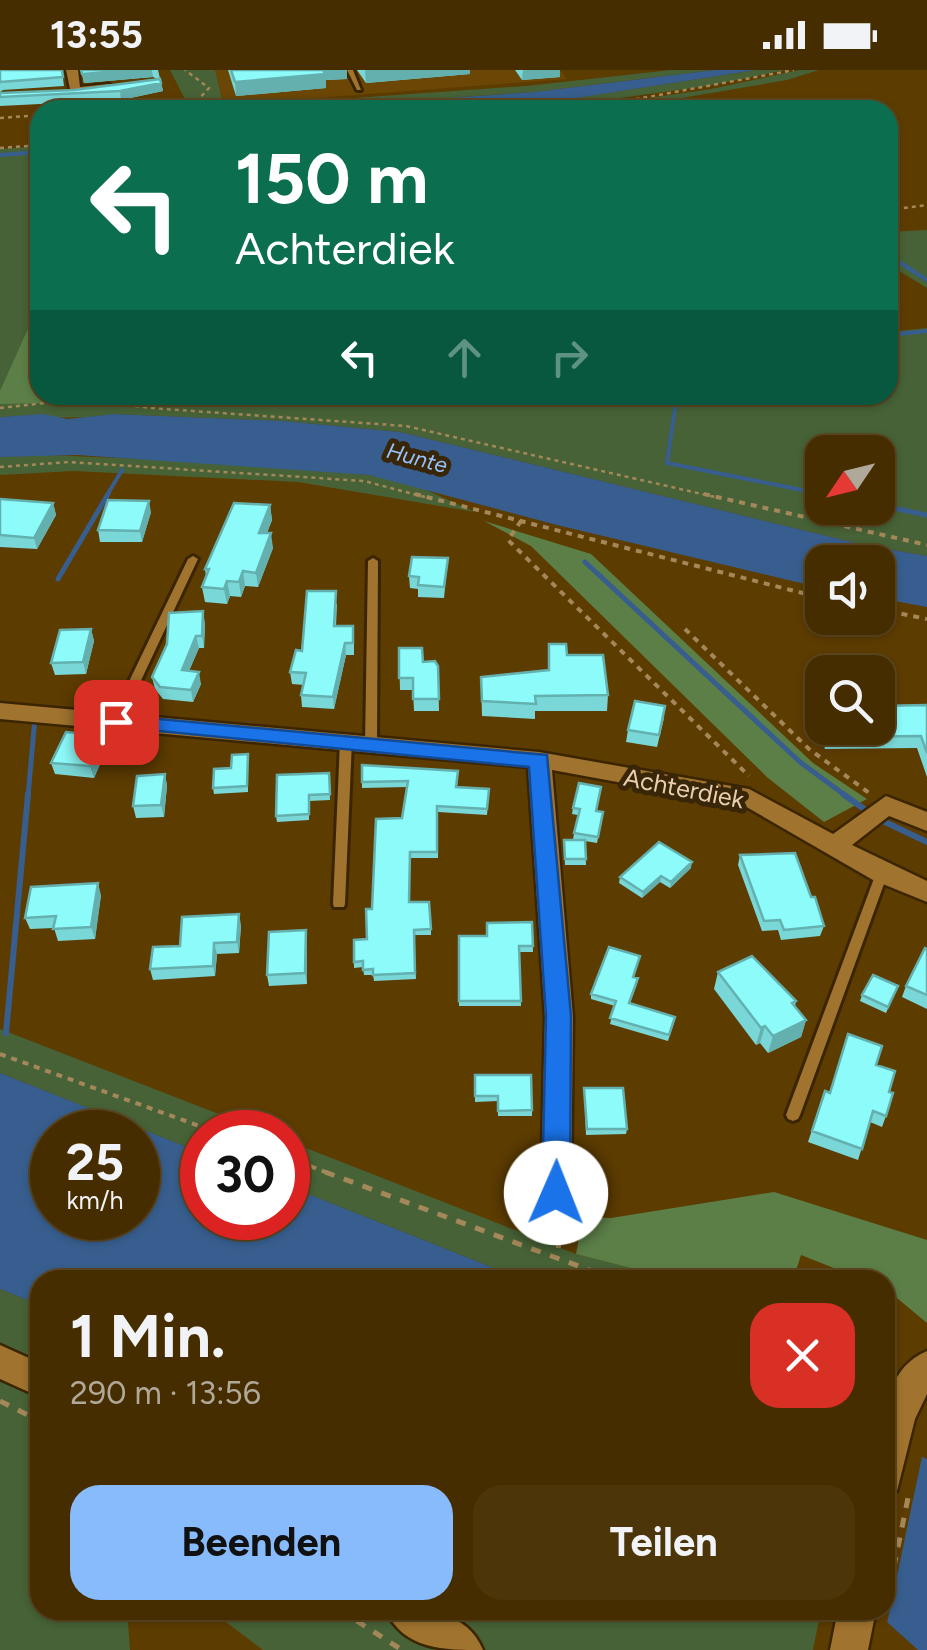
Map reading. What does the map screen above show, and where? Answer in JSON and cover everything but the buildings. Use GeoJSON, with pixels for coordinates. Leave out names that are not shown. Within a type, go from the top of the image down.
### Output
{"type":"FeatureCollection","features":[{"type":"Feature","properties":{"kind":"street"},"geometry":{"type":"LineString","coordinates":[[72,70],[75,91],[134,86]]}},
{"type":"Feature","properties":{"kind":"street","name":"Achterdiek"},"geometry":{"type":"LineString","coordinates":[[0,711],[539,760],[748,798],[882,874],[927,892]]}},
{"type":"Feature","properties":{"kind":"street"},"geometry":{"type":"LineString","coordinates":[[539,760],[559,1016],[556,1193]]}},
{"type":"Feature","properties":{"kind":"street"},"geometry":{"type":"LineString","coordinates":[[834,846],[886,805],[927,822]]}},
{"type":"Feature","properties":{"kind":"street"},"geometry":{"type":"LineString","coordinates":[[0,1362],[30,1376]]}},
{"type":"Feature","properties":{"kind":"street"},"geometry":{"type":"LineString","coordinates":[[899,1479],[900,1410],[910,1384],[927,1368]]}},
{"type":"Feature","properties":{"kind":"street"},"geometry":{"type":"LineString","coordinates":[[420,1620],[464,1650]]}},
{"type":"Feature","properties":{"kind":"street"},"geometry":{"type":"LineString","coordinates":[[849,1649],[866,1620]]}},
{"type":"Feature","properties":{"kind":"lane"},"geometry":{"type":"LineString","coordinates":[[350,70],[359,89]]}},
{"type":"Feature","properties":{"kind":"lane"},"geometry":{"type":"LineString","coordinates":[[57,92],[75,91]]}},
{"type":"Feature","properties":{"kind":"lane"},"geometry":{"type":"LineString","coordinates":[[116,722],[193,559]]}},
{"type":"Feature","properties":{"kind":"lane"},"geometry":{"type":"LineString","coordinates":[[371,744],[373,561]]}},
{"type":"Feature","properties":{"kind":"lane"},"geometry":{"type":"LineString","coordinates":[[339,904],[346,741]]}},
{"type":"Feature","properties":{"kind":"lane"},"geometry":{"type":"LineString","coordinates":[[793,1115],[882,874]]}},
{"type":"Feature","properties":{"kind":"path"},"geometry":{"type":"LineString","coordinates":[[184,70],[209,88],[197,100]]}},
{"type":"Feature","properties":{"kind":"path"},"geometry":{"type":"LineString","coordinates":[[628,100],[794,70]]}},
{"type":"Feature","properties":{"kind":"path"},"geometry":{"type":"LineString","coordinates":[[0,118],[30,116]]}},
{"type":"Feature","properties":{"kind":"path"},"geometry":{"type":"LineString","coordinates":[[0,148],[30,146]]}},
{"type":"Feature","properties":{"kind":"path"},"geometry":{"type":"LineString","coordinates":[[898,209],[927,205]]}},
{"type":"Feature","properties":{"kind":"path"},"geometry":{"type":"LineString","coordinates":[[0,408],[30,405]]}},
{"type":"Feature","properties":{"kind":"path"},"geometry":{"type":"LineString","coordinates":[[164,405],[362,420],[424,429],[927,545]]}},
{"type":"Feature","properties":{"kind":"path"},"geometry":{"type":"LineString","coordinates":[[0,467],[70,462],[364,481],[805,594]]}},
{"type":"Feature","properties":{"kind":"path"},"geometry":{"type":"LineString","coordinates":[[521,521],[508,540],[754,781],[748,798]]}},
{"type":"Feature","properties":{"kind":"path"},"geometry":{"type":"LineString","coordinates":[[895,613],[927,619]]}},
{"type":"Feature","properties":{"kind":"path"},"geometry":{"type":"LineString","coordinates":[[685,629],[809,749],[886,805]]}},
{"type":"Feature","properties":{"kind":"path"},"geometry":{"type":"LineString","coordinates":[[0,1054],[180,1119]]}},
{"type":"Feature","properties":{"kind":"path"},"geometry":{"type":"LineString","coordinates":[[310,1166],[591,1270]]}},
{"type":"Feature","properties":{"kind":"path"},"geometry":{"type":"LineString","coordinates":[[556,1193],[559,1257]]}},
{"type":"Feature","properties":{"kind":"path"},"geometry":{"type":"LineString","coordinates":[[0,1402],[30,1416]]}},
{"type":"Feature","properties":{"kind":"path"},"geometry":{"type":"LineString","coordinates":[[356,1620],[402,1650]]}},
{"type":"Feature","properties":{"kind":"shaded area"},"geometry":{"type":"Polygon","coordinates":[[[215,70],[560,70],[567,79],[290,100],[223,100],[215,70]]]}},
{"type":"Feature","properties":{"kind":"green space"},"geometry":{"type":"Polygon","coordinates":[[[170,70],[215,70],[222,100],[185,100],[170,70]]]}},
{"type":"Feature","properties":{"kind":"green space"},"geometry":{"type":"Polygon","coordinates":[[[671,70],[715,70],[534,92],[421,100],[325,100],[526,86],[671,70]]]}},
{"type":"Feature","properties":{"kind":"green space"},"geometry":{"type":"Polygon","coordinates":[[[756,70],[786,70],[606,100],[569,99],[756,70]]]}},
{"type":"Feature","properties":{"kind":"green space"},"geometry":{"type":"Polygon","coordinates":[[[800,70],[819,70],[787,80],[670,100],[636,100],[800,70]]]}},
{"type":"Feature","properties":{"kind":"green space"},"geometry":{"type":"Polygon","coordinates":[[[30,147],[30,405],[898,405],[898,331],[927,328],[927,556],[895,550],[895,545],[864,545],[400,432],[283,421],[115,414],[0,417],[0,149],[30,147]]]}},
{"type":"Feature","properties":{"kind":"green space"},"geometry":{"type":"Polygon","coordinates":[[[927,230],[927,288],[898,270],[898,231],[927,230]]]}},
{"type":"Feature","properties":{"kind":"green space"},"geometry":{"type":"Polygon","coordinates":[[[30,330],[30,403],[0,404],[0,391],[30,330]]]}},
{"type":"Feature","properties":{"kind":"green space"},"geometry":{"type":"Polygon","coordinates":[[[25,454],[257,464],[369,475],[413,484],[475,512],[298,482],[74,471],[0,475],[0,457],[25,454]]]}},
{"type":"Feature","properties":{"kind":"green space"},"geometry":{"type":"Polygon","coordinates":[[[484,521],[591,554],[813,763],[867,799],[824,822],[768,778],[531,546],[484,521]]]}},
{"type":"Feature","properties":{"kind":"green space"},"geometry":{"type":"Polygon","coordinates":[[[0,1029],[208,1110],[180,1110],[180,1144],[160,1136],[160,1110],[93,1110],[0,1073],[0,1029]]]}},
{"type":"Feature","properties":{"kind":"green space"},"geometry":{"type":"Polygon","coordinates":[[[310,1150],[576,1254],[639,1270],[499,1270],[310,1195],[310,1150]]]}},
{"type":"Feature","properties":{"kind":"green space"},"geometry":{"type":"Polygon","coordinates":[[[774,1192],[927,1240],[927,1323],[895,1296],[895,1270],[839,1270],[801,1255],[796,1270],[639,1270],[576,1254],[583,1217],[611,1218],[774,1192]]]}},
{"type":"Feature","properties":{"kind":"green space"},"geometry":{"type":"Polygon","coordinates":[[[0,1289],[30,1301],[30,1620],[128,1620],[130,1650],[0,1650],[0,1289]]]}},
{"type":"Feature","properties":{"kind":"green space"},"geometry":{"type":"Polygon","coordinates":[[[223,1620],[819,1620],[813,1650],[263,1650],[223,1620]]]}},
{"type":"Feature","properties":{"kind":"water"},"geometry":{"type":"Polygon","coordinates":[[[715,70],[756,70],[571,100],[421,100],[534,92],[715,70]]]}},
{"type":"Feature","properties":{"kind":"water","name":"Hunte"},"geometry":{"type":"Polygon","coordinates":[[[43,414],[68,419],[115,414],[283,421],[400,432],[864,545],[805,545],[805,584],[369,475],[77,455],[0,457],[0,417],[43,414]]]}},
{"type":"Feature","properties":{"kind":"water"},"geometry":{"type":"Polygon","coordinates":[[[895,550],[927,556],[927,607],[895,601],[895,550]]]}},
{"type":"Feature","properties":{"kind":"water"},"geometry":{"type":"Polygon","coordinates":[[[0,1073],[93,1110],[30,1110],[30,1240],[160,1240],[160,1136],[180,1144],[180,1240],[310,1240],[310,1195],[499,1270],[30,1270],[30,1301],[0,1289],[0,1073]]]}},
{"type":"Feature","properties":{"kind":"water"},"geometry":{"type":"Polygon","coordinates":[[[895,1446],[927,1459],[927,1650],[918,1650],[887,1622],[895,1620],[895,1446]]]}},
{"type":"Feature","properties":{"kind":"pier"},"geometry":{"type":"Polygon","coordinates":[[[895,1441],[923,1452],[895,1585],[895,1441]]]}},
{"type":"Feature","properties":{"kind":"waterway"},"geometry":{"type":"LineString","coordinates":[[0,155],[30,153]]}},
{"type":"Feature","properties":{"kind":"waterway"},"geometry":{"type":"LineString","coordinates":[[898,261],[927,280]]}},
{"type":"Feature","properties":{"kind":"waterway"},"geometry":{"type":"LineString","coordinates":[[898,334],[927,331]]}},
{"type":"Feature","properties":{"kind":"waterway"},"geometry":{"type":"LineString","coordinates":[[676,405],[667,463],[805,491]]}},
{"type":"Feature","properties":{"kind":"waterway"},"geometry":{"type":"LineString","coordinates":[[106,497],[122,470]]}},
{"type":"Feature","properties":{"kind":"waterway"},"geometry":{"type":"LineString","coordinates":[[58,579],[108,494]]}},
{"type":"Feature","properties":{"kind":"waterway"},"geometry":{"type":"LineString","coordinates":[[895,508],[927,515]]}},
{"type":"Feature","properties":{"kind":"waterway"},"geometry":{"type":"LineString","coordinates":[[585,562],[800,762],[846,796]]}},
{"type":"Feature","properties":{"kind":"waterway"},"geometry":{"type":"LineString","coordinates":[[28,796],[35,718]]}},
{"type":"Feature","properties":{"kind":"waterway"},"geometry":{"type":"LineString","coordinates":[[6,1033],[28,794]]}},
{"type":"Feature","properties":{"kind":"waterway"},"geometry":{"type":"LineString","coordinates":[[843,794],[864,809]]}},
{"type":"Feature","properties":{"kind":"waterway"},"geometry":{"type":"LineString","coordinates":[[883,821],[927,842]]}},
{"type":"Feature","properties":{"kind":"route"},"geometry":{"type":"LineString","coordinates":[[116,722],[539,760],[559,1016],[556,1193]]}}]}
